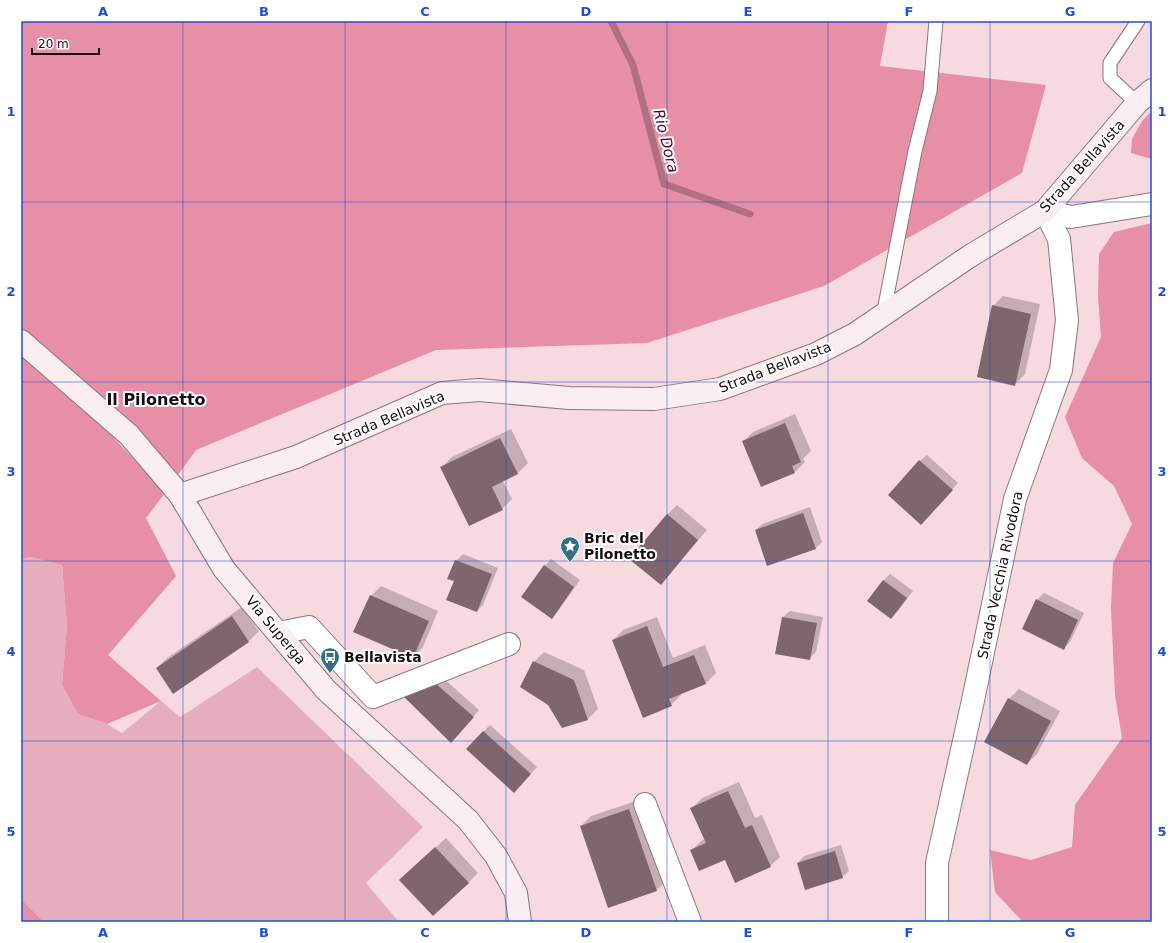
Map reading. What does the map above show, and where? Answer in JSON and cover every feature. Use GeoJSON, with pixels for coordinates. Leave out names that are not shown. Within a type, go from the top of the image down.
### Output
{"type":"FeatureCollection","features":[{"type":"Feature","properties":{"kind":"street","name":"Strada Bellavista"},"geometry":{"type":"LineString","coordinates":[[180,495],[296,457],[442,393],[479,390],[569,398],[654,399],[720,389],[816,354],[855,334],[970,256],[1045,211],[1145,96]]}},
{"type":"Feature","properties":{"kind":"street"},"geometry":{"type":"LineString","coordinates":[[1045,211],[1071,217],[1152,204]]}},
{"type":"Feature","properties":{"kind":"street","name":"Strada Vecchia Rivodora"},"geometry":{"type":"LineString","coordinates":[[937,922],[937,863],[1015,499],[1061,370],[1067,320],[1059,239],[1045,211]]}},
{"type":"Feature","properties":{"kind":"street","name":"Via Superga"},"geometry":{"type":"LineString","coordinates":[[21,341],[129,435],[180,495],[224,569],[326,690],[468,820],[496,856],[516,894],[520,922]]}},
{"type":"Feature","properties":{"kind":"street"},"geometry":{"type":"LineString","coordinates":[[279,633],[309,627],[373,697],[509,644]]}},
{"type":"Feature","properties":{"kind":"street"},"geometry":{"type":"LineString","coordinates":[[646,804],[690,922]]}},
{"type":"Feature","properties":{"kind":"lane"},"geometry":{"type":"LineString","coordinates":[[883,316],[889,278],[915,151],[930,91],[936,21]]}},
{"type":"Feature","properties":{"kind":"lane"},"geometry":{"type":"LineString","coordinates":[[1138,21],[1110,63],[1110,78],[1145,96]]}},
{"type":"Feature","properties":{"kind":"shaded area"},"geometry":{"type":"Polygon","coordinates":[[[21,21],[888,21],[880,66],[1046,85],[1022,173],[824,286],[647,343],[436,350],[196,450],[175,479],[75,374],[21,328],[21,21]]]}},
{"type":"Feature","properties":{"kind":"shaded area"},"geometry":{"type":"Polygon","coordinates":[[[1152,111],[1152,159],[1131,153],[1132,139],[1142,121],[1152,111]]]}},
{"type":"Feature","properties":{"kind":"shaded area"},"geometry":{"type":"Polygon","coordinates":[[[1152,223],[1152,922],[1023,922],[995,892],[990,850],[1031,860],[1072,847],[1075,805],[1122,738],[1115,695],[1111,609],[1113,563],[1132,524],[1114,486],[1082,458],[1065,417],[1101,337],[1098,297],[1099,254],[1114,232],[1152,223]]]}},
{"type":"Feature","properties":{"kind":"shaded area"},"geometry":{"type":"Polygon","coordinates":[[[21,348],[65,385],[165,493],[146,518],[176,576],[108,655],[161,701],[107,724],[78,714],[62,685],[67,626],[62,565],[30,557],[21,559],[21,348]]]}},
{"type":"Feature","properties":{"kind":"shaded area"},"geometry":{"type":"Polygon","coordinates":[[[30,557],[62,565],[67,626],[62,685],[78,714],[107,724],[122,733],[161,701],[180,717],[257,667],[423,827],[366,883],[399,922],[44,922],[21,899],[21,559],[30,557]]]}},
{"type":"Feature","properties":{"kind":"shaded area"},"geometry":{"type":"Polygon","coordinates":[[[21,899],[44,922],[21,922],[21,899]]]}},
{"type":"Feature","properties":{"kind":"building"},"geometry":{"type":"Polygon","coordinates":[[[992,305],[1031,314],[1015,386],[977,377],[992,305]]]}},
{"type":"Feature","properties":{"kind":"building"},"geometry":{"type":"Polygon","coordinates":[[[785,423],[801,462],[792,466],[795,473],[761,487],[742,441],[785,423]]]}},
{"type":"Feature","properties":{"kind":"building"},"geometry":{"type":"Polygon","coordinates":[[[500,438],[518,474],[492,487],[503,510],[469,526],[440,467],[500,438]]]}},
{"type":"Feature","properties":{"kind":"building"},"geometry":{"type":"Polygon","coordinates":[[[919,460],[953,490],[921,525],[888,495],[919,460]]]}},
{"type":"Feature","properties":{"kind":"building"},"geometry":{"type":"Polygon","coordinates":[[[803,513],[816,549],[767,566],[755,530],[803,513]]]}},
{"type":"Feature","properties":{"kind":"building"},"geometry":{"type":"Polygon","coordinates":[[[667,514],[698,540],[661,585],[629,559],[667,514]]]}},
{"type":"Feature","properties":{"kind":"building"},"geometry":{"type":"Polygon","coordinates":[[[455,560],[492,574],[477,612],[446,600],[454,581],[447,579],[455,560]]]}},
{"type":"Feature","properties":{"kind":"building"},"geometry":{"type":"Polygon","coordinates":[[[544,565],[574,587],[552,619],[521,597],[544,565]]]}},
{"type":"Feature","properties":{"kind":"building"},"geometry":{"type":"Polygon","coordinates":[[[883,580],[907,598],[891,619],[867,601],[883,580]]]}},
{"type":"Feature","properties":{"kind":"building"},"geometry":{"type":"Polygon","coordinates":[[[370,595],[429,621],[413,658],[353,632],[370,595]]]}},
{"type":"Feature","properties":{"kind":"building"},"geometry":{"type":"Polygon","coordinates":[[[1036,599],[1078,620],[1064,650],[1022,629],[1036,599]]]}},
{"type":"Feature","properties":{"kind":"building"},"geometry":{"type":"Polygon","coordinates":[[[232,616],[249,642],[173,694],[156,668],[232,616]]]}},
{"type":"Feature","properties":{"kind":"building"},"geometry":{"type":"Polygon","coordinates":[[[782,617],[817,623],[810,660],[775,654],[782,617]]]}},
{"type":"Feature","properties":{"kind":"building"},"geometry":{"type":"Polygon","coordinates":[[[647,626],[663,667],[694,655],[706,684],[669,699],[672,706],[643,718],[612,640],[647,626]]]}},
{"type":"Feature","properties":{"kind":"building"},"geometry":{"type":"Polygon","coordinates":[[[533,661],[574,680],[588,720],[562,728],[548,705],[520,687],[533,661]]]}},
{"type":"Feature","properties":{"kind":"building"},"geometry":{"type":"Polygon","coordinates":[[[435,683],[474,717],[451,743],[403,696],[435,683]]]}},
{"type":"Feature","properties":{"kind":"building"},"geometry":{"type":"Polygon","coordinates":[[[1008,698],[1051,721],[1027,765],[984,742],[1008,698]]]}},
{"type":"Feature","properties":{"kind":"building"},"geometry":{"type":"Polygon","coordinates":[[[483,731],[531,774],[514,793],[466,749],[483,731]]]}},
{"type":"Feature","properties":{"kind":"building"},"geometry":{"type":"Polygon","coordinates":[[[728,791],[745,828],[752,825],[771,867],[735,883],[725,860],[699,871],[690,850],[706,843],[690,808],[728,791]]]}},
{"type":"Feature","properties":{"kind":"building"},"geometry":{"type":"Polygon","coordinates":[[[629,809],[657,891],[608,908],[580,826],[629,809]]]}},
{"type":"Feature","properties":{"kind":"building"},"geometry":{"type":"Polygon","coordinates":[[[435,847],[469,883],[433,916],[399,880],[435,847]]]}},
{"type":"Feature","properties":{"kind":"building"},"geometry":{"type":"Polygon","coordinates":[[[835,851],[843,878],[805,890],[797,863],[835,851]]]}},
{"type":"Feature","properties":{"kind":"waterway","name":"Rio Dora"},"geometry":{"type":"LineString","coordinates":[[611,21],[633,65],[664,184],[750,214]]}},
{"type":"Feature","properties":{"kind":"place","name":"Bric del Pilonetto"},"geometry":{"type":"Point","coordinates":[570,563]}},
{"type":"Feature","properties":{"kind":"place","name":"Bellavista"},"geometry":{"type":"Point","coordinates":[330,674]}},
{"type":"Feature","properties":{"kind":"district","name":"Il Pilonetto"},"geometry":{"type":"Point","coordinates":[156,399]}}]}
